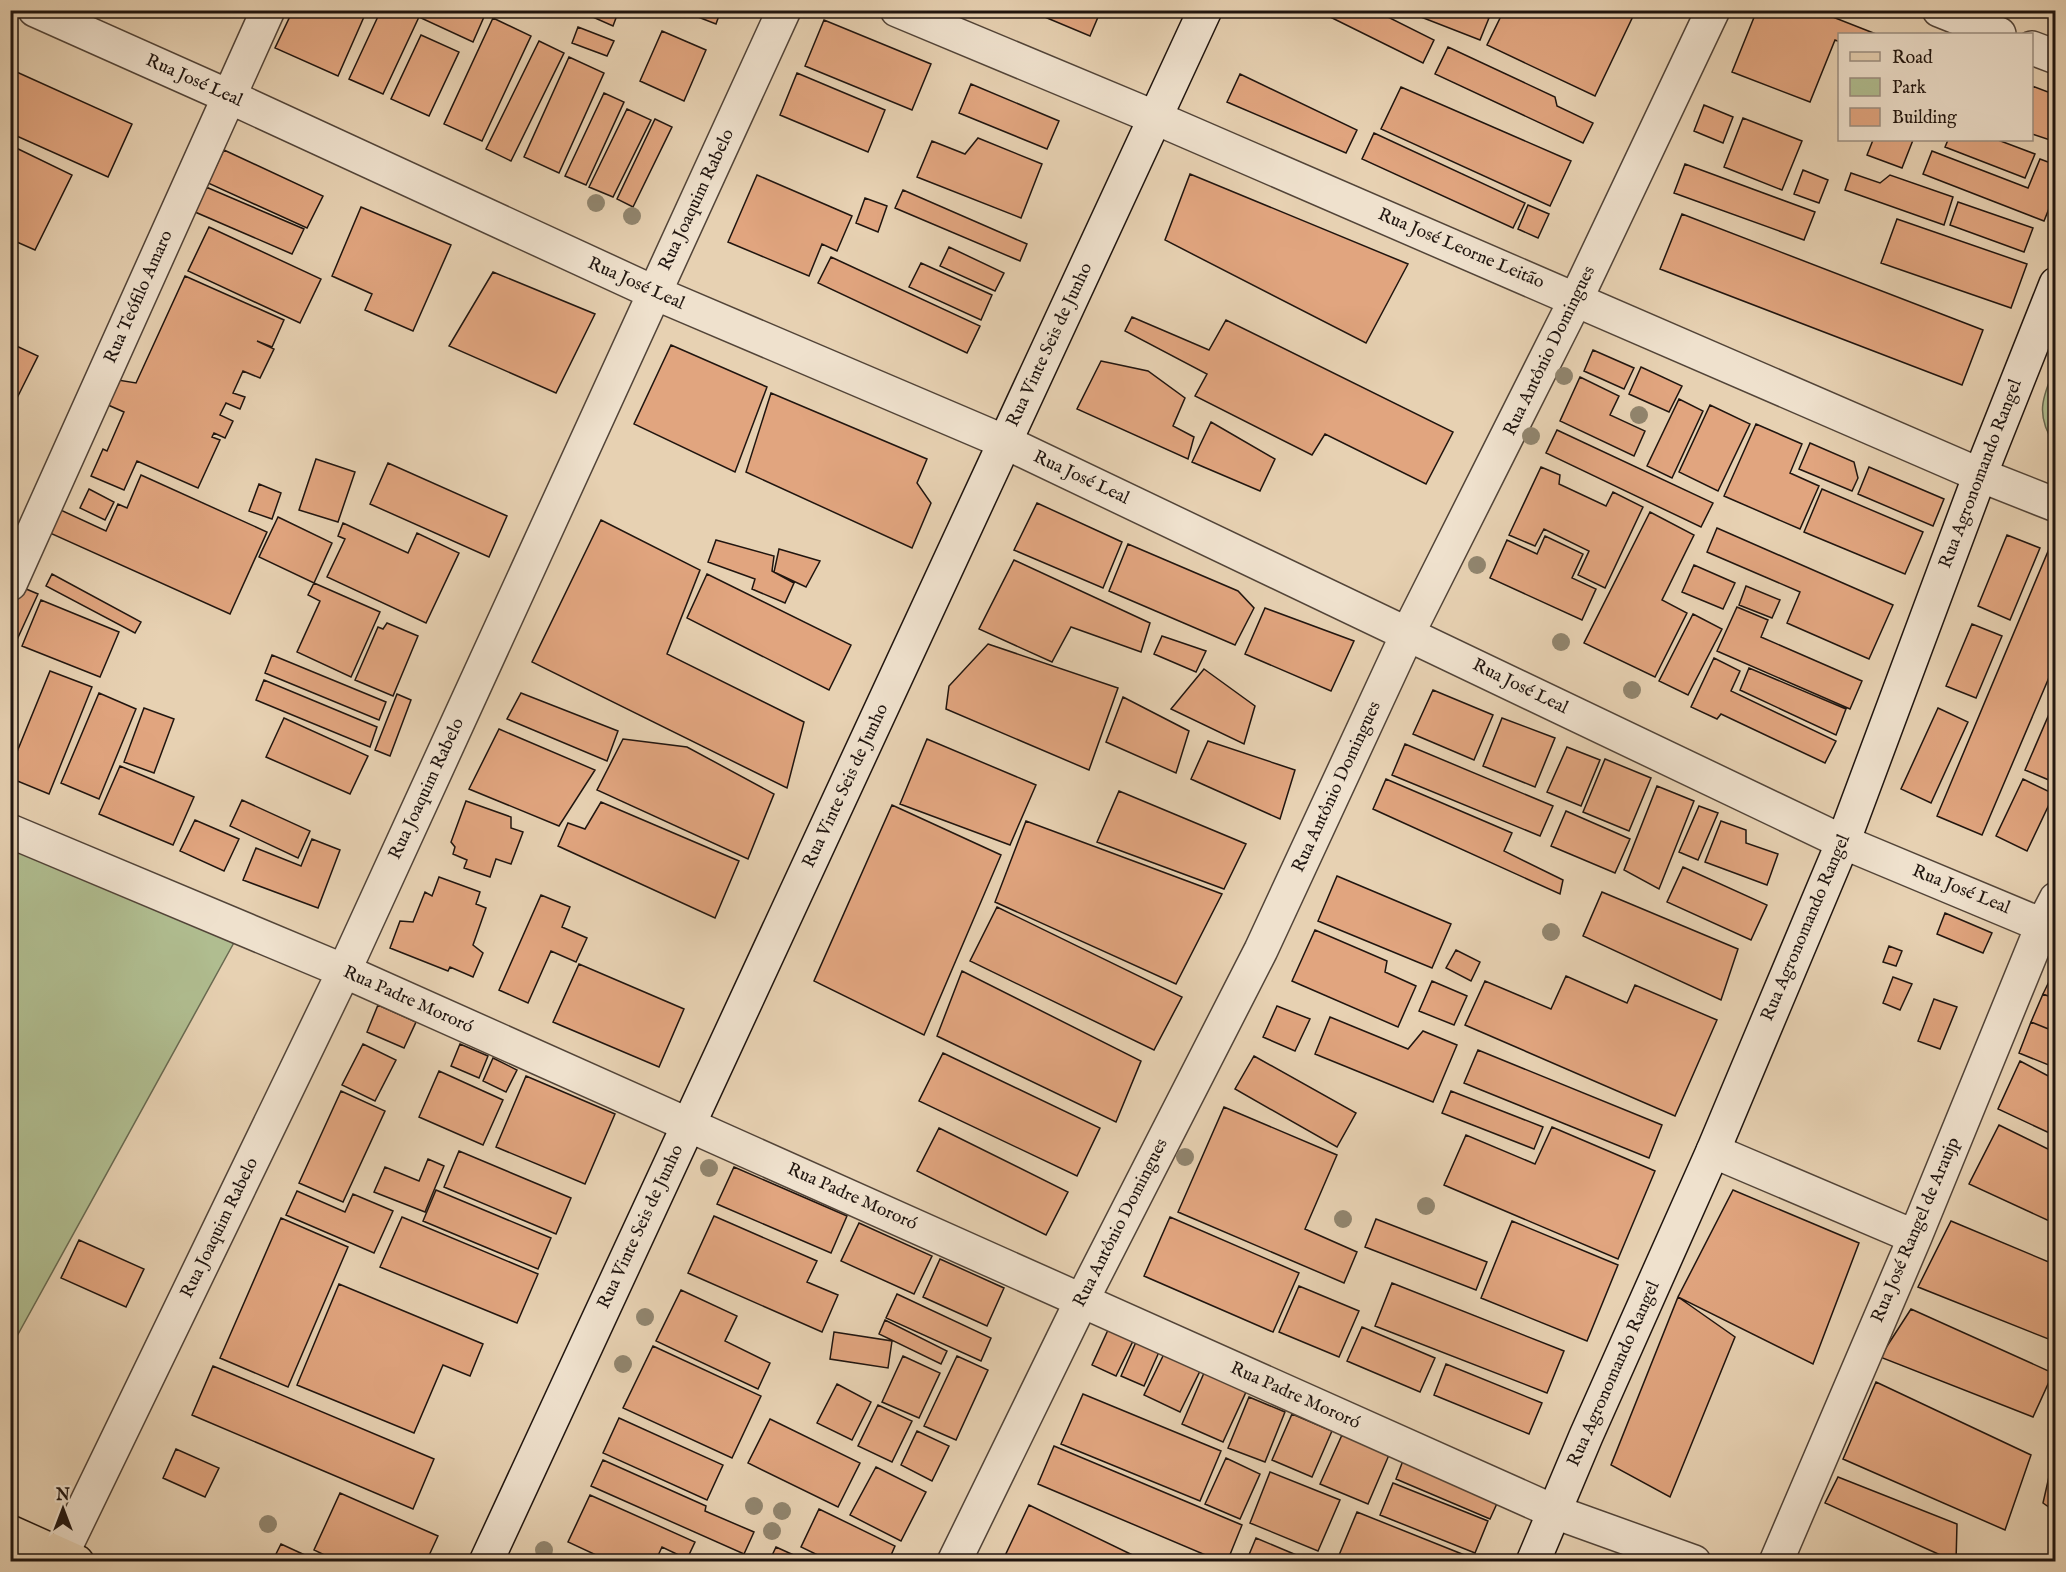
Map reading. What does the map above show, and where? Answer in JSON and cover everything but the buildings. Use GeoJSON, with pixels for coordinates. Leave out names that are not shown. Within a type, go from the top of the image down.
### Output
{"type":"FeatureCollection","features":[{"type":"Feature","properties":{"kind":"main road"},"geometry":{"type":"LineString","coordinates":[[10,1532],[66,1559]]}},
{"type":"Feature","properties":{"kind":"street","name":"Rua José Leal"},"geometry":{"type":"LineString","coordinates":[[34,10],[230,97],[655,293],[1005,442],[1843,842],[2051,918]]}},
{"type":"Feature","properties":{"kind":"street","name":"Rua Teófilo Amaro"},"geometry":{"type":"LineString","coordinates":[[10,584],[268,10]]}},
{"type":"Feature","properties":{"kind":"street","name":"Rua Joaquim Rabelo"},"geometry":{"type":"LineString","coordinates":[[66,1559],[344,972],[784,10]]}},
{"type":"Feature","properties":{"kind":"street","name":"Rua José Leorne Leitão"},"geometry":{"type":"LineString","coordinates":[[897,10],[1156,118],[1980,475],[2055,505]]}},
{"type":"Feature","properties":{"kind":"street","name":"Rua Vinte Seis de Junho"},"geometry":{"type":"LineString","coordinates":[[486,1562],[1205,10]]}},
{"type":"Feature","properties":{"kind":"street","name":"Rua Antônio Domingues"},"geometry":{"type":"LineString","coordinates":[[954,1562],[1082,1300],[1261,950],[1408,633],[1576,299],[1713,10]]}},
{"type":"Feature","properties":{"kind":"street"},"geometry":{"type":"LineString","coordinates":[[1939,10],[1996,33]]}},
{"type":"Feature","properties":{"kind":"street"},"geometry":{"type":"LineString","coordinates":[[2033,49],[2055,57]]}},
{"type":"Feature","properties":{"kind":"street","name":"Rua Agronomando Rangel"},"geometry":{"type":"LineString","coordinates":[[1533,1562],[1586,1436],[1713,1151],[1843,842],[1980,475],[2055,284]]}},
{"type":"Feature","properties":{"kind":"street","name":"Rua Padre Mororó"},"geometry":{"type":"LineString","coordinates":[[10,831],[344,972],[689,1124],[1555,1512],[1694,1562]]}},
{"type":"Feature","properties":{"kind":"street","name":"Rua José Rangel de Araujp"},"geometry":{"type":"LineString","coordinates":[[1776,1562],[2051,918]]}},
{"type":"Feature","properties":{"kind":"street"},"geometry":{"type":"LineString","coordinates":[[1713,1151],[1915,1237]]}},
{"type":"Feature","properties":{"kind":"green space"},"geometry":{"type":"Polygon","coordinates":[[[2055,368],[2055,445],[2045,425],[2043,406],[2055,368]]]}},
{"type":"Feature","properties":{"kind":"green space"},"geometry":{"type":"Polygon","coordinates":[[[11,848],[236,939],[11,1347],[11,848]]]}}]}
